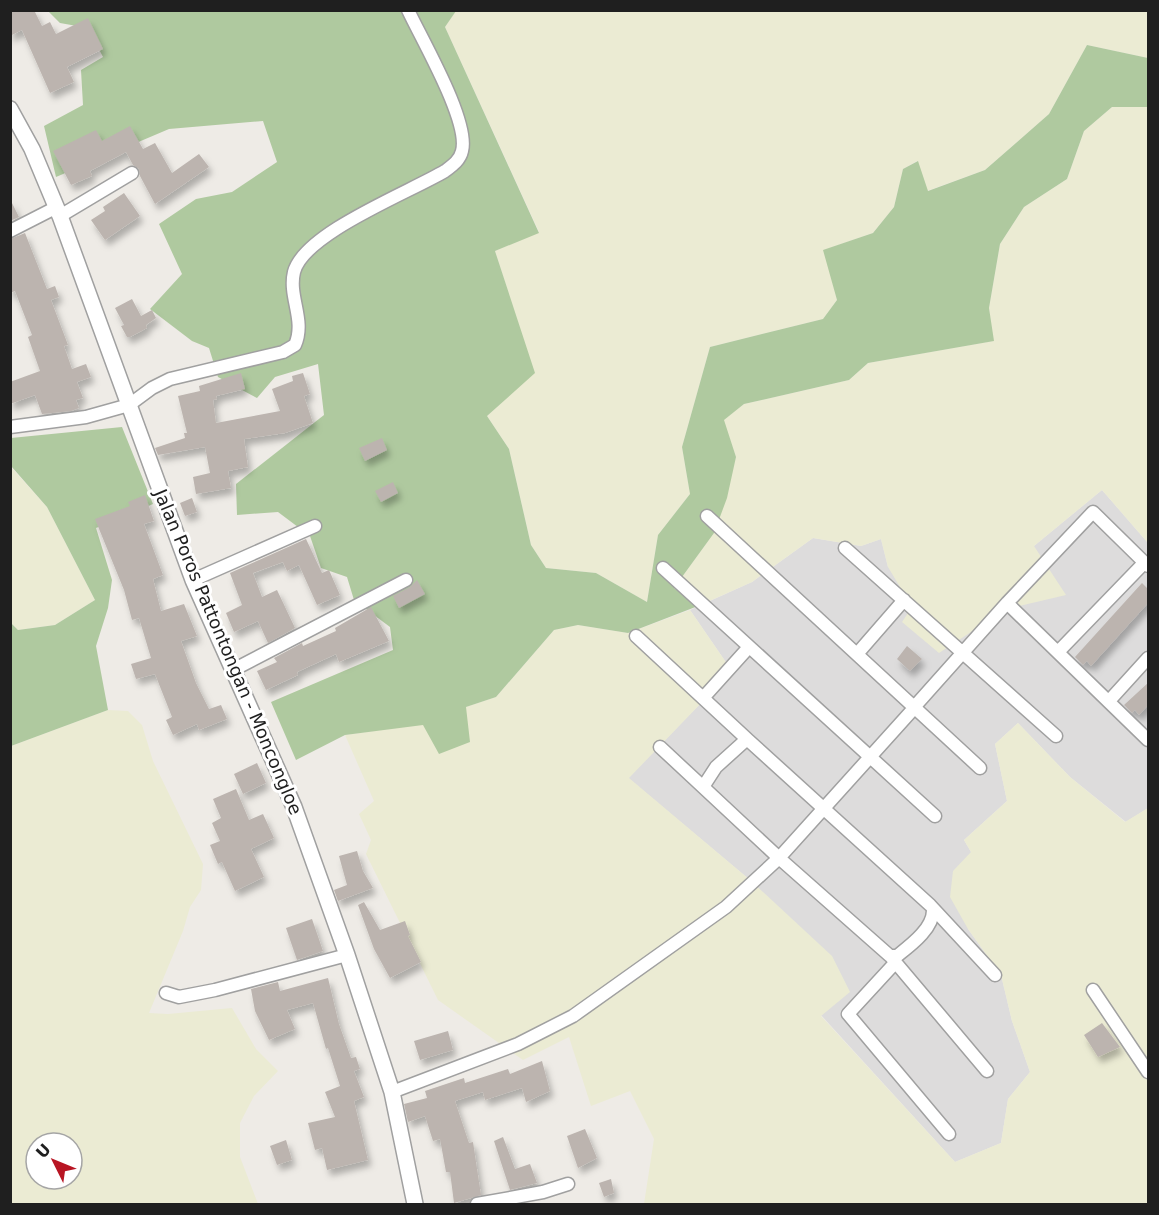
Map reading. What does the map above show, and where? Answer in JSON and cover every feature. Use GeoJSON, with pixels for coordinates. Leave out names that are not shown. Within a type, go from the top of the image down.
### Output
{"type":"FeatureCollection","features":[{"type":"Feature","properties":{"kind":"street"},"geometry":{"type":"LineString","coordinates":[[10,428],[86,417],[129,405],[152,388],[170,379],[290,349],[295,345],[300,328],[294,275],[306,252],[337,228],[418,187],[457,161],[462,152],[462,125],[408,10]]}},
{"type":"Feature","properties":{"kind":"street","name":"Jalan Poros Pattontongan - Moncongloe"},"geometry":{"type":"LineString","coordinates":[[10,109],[32,149],[59,212],[193,580],[294,807],[347,955],[392,1092],[415,1204]]}},
{"type":"Feature","properties":{"kind":"street"},"geometry":{"type":"LineString","coordinates":[[10,231],[59,212],[132,173]]}},
{"type":"Feature","properties":{"kind":"street"},"geometry":{"type":"LineString","coordinates":[[392,1092],[518,1044],[573,1016],[726,907],[779,858],[871,759],[961,653],[1094,512],[1147,564],[1058,652]]}},
{"type":"Feature","properties":{"kind":"street"},"geometry":{"type":"LineString","coordinates":[[707,516],[916,706],[980,768]]}},
{"type":"Feature","properties":{"kind":"street"},"geometry":{"type":"LineString","coordinates":[[193,580],[315,525]]}},
{"type":"Feature","properties":{"kind":"street"},"geometry":{"type":"LineString","coordinates":[[845,548],[1056,736]]}},
{"type":"Feature","properties":{"kind":"street"},"geometry":{"type":"LineString","coordinates":[[663,568],[935,816]]}},
{"type":"Feature","properties":{"kind":"street"},"geometry":{"type":"LineString","coordinates":[[233,670],[406,580]]}},
{"type":"Feature","properties":{"kind":"street"},"geometry":{"type":"LineString","coordinates":[[857,654],[903,600]]}},
{"type":"Feature","properties":{"kind":"street"},"geometry":{"type":"LineString","coordinates":[[1007,603],[1149,740]]}},
{"type":"Feature","properties":{"kind":"street"},"geometry":{"type":"LineString","coordinates":[[636,636],[933,909],[995,975]]}},
{"type":"Feature","properties":{"kind":"street"},"geometry":{"type":"LineString","coordinates":[[703,698],[749,647]]}},
{"type":"Feature","properties":{"kind":"street"},"geometry":{"type":"LineString","coordinates":[[1109,701],[1149,658]]}},
{"type":"Feature","properties":{"kind":"street"},"geometry":{"type":"LineString","coordinates":[[703,787],[716,767],[747,739]]}},
{"type":"Feature","properties":{"kind":"street"},"geometry":{"type":"LineString","coordinates":[[660,747],[779,858],[893,959],[987,1071]]}},
{"type":"Feature","properties":{"kind":"street"},"geometry":{"type":"LineString","coordinates":[[933,909],[932,922],[893,959],[848,1014],[949,1134]]}},
{"type":"Feature","properties":{"kind":"street"},"geometry":{"type":"LineString","coordinates":[[166,993],[179,997],[215,990],[347,955]]}},
{"type":"Feature","properties":{"kind":"street"},"geometry":{"type":"LineString","coordinates":[[1093,990],[1149,1072]]}},
{"type":"Feature","properties":{"kind":"street"},"geometry":{"type":"LineString","coordinates":[[477,1204],[543,1192],[568,1184]]}},
{"type":"Feature","properties":{"kind":"shaded area"},"geometry":{"type":"Polygon","coordinates":[[[1102,490],[1148,543],[1148,808],[1126,822],[1070,777],[1018,723],[995,744],[1007,801],[964,840],[971,852],[968,929],[1001,975],[1012,1021],[1030,1072],[1008,1099],[1001,1143],[955,1162],[821,1015],[750,880],[628,778],[732,671],[690,610],[752,582],[813,538],[861,546],[881,539],[888,567],[1034,546],[1102,490]]]}},
{"type":"Feature","properties":{"kind":"green space"},"geometry":{"type":"Polygon","coordinates":[[[456,10],[1148,10],[1148,58],[1087,45],[1049,114],[985,170],[927,191],[917,161],[903,169],[894,207],[873,233],[824,250],[837,300],[823,319],[710,347],[682,447],[690,494],[658,535],[647,602],[596,573],[546,568],[531,545],[509,449],[487,416],[534,373],[495,251],[539,232],[445,27],[456,10]]]}},
{"type":"Feature","properties":{"kind":"green space"},"geometry":{"type":"Polygon","coordinates":[[[48,11],[456,11],[445,27],[539,233],[495,251],[535,373],[487,416],[509,449],[531,545],[546,568],[596,573],[647,602],[658,535],[690,494],[682,447],[710,347],[823,319],[837,300],[823,250],[873,233],[894,207],[903,169],[918,161],[928,191],[985,170],[1049,114],[1087,45],[1148,58],[1148,107],[1112,107],[1084,131],[1067,179],[1024,207],[1000,244],[989,308],[994,341],[868,363],[849,380],[744,404],[724,420],[736,457],[727,498],[714,533],[674,588],[698,606],[628,633],[578,625],[554,630],[496,697],[466,707],[470,742],[439,754],[423,725],[345,735],[296,760],[271,702],[393,650],[390,627],[354,600],[347,577],[321,568],[310,536],[278,512],[237,515],[236,484],[324,415],[318,364],[275,377],[257,398],[218,377],[209,348],[192,341],[150,309],[182,274],[159,224],[196,199],[232,192],[277,162],[263,121],[169,129],[56,177],[44,126],[83,105],[81,70],[103,57],[88,28],[60,23],[48,11]]]}},
{"type":"Feature","properties":{"kind":"green space"},"geometry":{"type":"Polygon","coordinates":[[[1112,107],[1148,107],[1148,543],[1102,490],[1034,546],[1066,595],[1006,609],[939,653],[902,622],[912,607],[888,567],[881,539],[861,546],[813,538],[752,582],[698,606],[674,588],[714,533],[736,457],[723,420],[744,404],[849,380],[868,363],[993,341],[989,308],[1000,244],[1024,207],[1067,179],[1084,131],[1112,107]]]}},
{"type":"Feature","properties":{"kind":"green space"},"geometry":{"type":"Polygon","coordinates":[[[122,427],[153,504],[96,528],[112,580],[108,608],[96,646],[108,710],[11,746],[11,623],[18,630],[55,625],[95,600],[47,507],[11,466],[11,438],[122,427]]]}},
{"type":"Feature","properties":{"kind":"green space"},"geometry":{"type":"Polygon","coordinates":[[[10,466],[47,507],[95,600],[55,625],[18,630],[11,623],[10,466]]]}},
{"type":"Feature","properties":{"kind":"green space"},"geometry":{"type":"Polygon","coordinates":[[[690,610],[732,671],[629,778],[750,880],[832,956],[850,992],[821,1016],[955,1162],[1001,1143],[1008,1099],[1030,1072],[1012,1021],[1001,975],[968,929],[950,897],[953,871],[971,852],[964,840],[1007,801],[995,744],[1018,723],[1070,777],[1125,822],[1148,808],[1148,1204],[644,1204],[654,1139],[630,1091],[591,1106],[569,1037],[523,1060],[438,1000],[366,854],[371,840],[359,814],[374,801],[345,735],[423,724],[440,754],[466,707],[496,697],[554,630],[578,625],[628,633],[690,610]]]}},
{"type":"Feature","properties":{"kind":"green space"},"geometry":{"type":"Polygon","coordinates":[[[108,710],[128,711],[142,725],[153,761],[203,864],[201,890],[190,907],[183,931],[149,1013],[168,1014],[232,1008],[256,1049],[278,1071],[254,1096],[240,1123],[240,1157],[258,1204],[11,1204],[11,746],[108,710]]]}},
{"type":"Feature","properties":{"kind":"building"},"geometry":{"type":"Polygon","coordinates":[[[10,10],[34,10],[42,26],[50,22],[56,34],[88,18],[103,49],[67,67],[74,82],[50,93],[22,30],[10,36],[10,10]]]}},
{"type":"Feature","properties":{"kind":"building"},"geometry":{"type":"Polygon","coordinates":[[[130,126],[143,149],[155,143],[172,173],[199,154],[209,167],[155,204],[140,176],[139,169],[133,165],[126,152],[90,171],[92,176],[71,185],[53,151],[96,130],[102,141],[130,126]]]}},
{"type":"Feature","properties":{"kind":"building"},"geometry":{"type":"Polygon","coordinates":[[[124,193],[140,216],[105,240],[91,220],[105,211],[103,207],[124,193]]]}},
{"type":"Feature","properties":{"kind":"building"},"geometry":{"type":"Polygon","coordinates":[[[10,199],[19,217],[10,221],[10,199]]]}},
{"type":"Feature","properties":{"kind":"building"},"geometry":{"type":"Polygon","coordinates":[[[25,233],[47,289],[55,286],[59,297],[51,300],[68,345],[64,346],[72,369],[86,364],[91,377],[77,382],[83,398],[76,400],[79,408],[71,411],[42,414],[35,395],[10,404],[10,382],[40,371],[28,337],[32,335],[15,291],[10,293],[10,239],[25,233]]]}},
{"type":"Feature","properties":{"kind":"building"},"geometry":{"type":"Polygon","coordinates":[[[132,299],[141,316],[152,310],[156,318],[146,325],[147,328],[127,337],[121,326],[124,325],[115,308],[132,299]]]}},
{"type":"Feature","properties":{"kind":"building"},"geometry":{"type":"Polygon","coordinates":[[[241,373],[245,389],[216,396],[217,399],[213,400],[216,423],[280,411],[272,389],[293,381],[292,376],[303,373],[310,394],[304,396],[313,423],[285,433],[244,439],[248,467],[228,471],[231,488],[196,494],[193,477],[210,473],[205,447],[158,455],[155,448],[185,438],[184,433],[187,433],[178,396],[200,391],[199,386],[241,373]]]}},
{"type":"Feature","properties":{"kind":"building"},"geometry":{"type":"Polygon","coordinates":[[[382,438],[387,450],[365,461],[359,448],[382,438]]]}},
{"type":"Feature","properties":{"kind":"building"},"geometry":{"type":"Polygon","coordinates":[[[393,482],[398,493],[381,502],[375,491],[393,482]]]}},
{"type":"Feature","properties":{"kind":"building"},"geometry":{"type":"Polygon","coordinates":[[[145,495],[154,521],[144,524],[163,575],[153,579],[161,611],[184,604],[197,636],[181,641],[196,683],[209,709],[221,705],[227,719],[199,730],[197,724],[173,735],[166,720],[172,717],[155,674],[136,679],[131,664],[151,658],[139,618],[132,620],[124,590],[95,519],[130,506],[128,502],[145,495]]]}},
{"type":"Feature","properties":{"kind":"building"},"geometry":{"type":"Polygon","coordinates":[[[192,498],[197,512],[185,516],[180,503],[192,498]]]}},
{"type":"Feature","properties":{"kind":"building"},"geometry":{"type":"Polygon","coordinates":[[[306,539],[322,573],[329,570],[340,595],[317,605],[299,565],[287,571],[283,562],[253,573],[262,597],[277,590],[295,628],[268,643],[258,621],[234,632],[226,613],[242,605],[230,573],[306,539]]]}},
{"type":"Feature","properties":{"kind":"building"},"geometry":{"type":"Polygon","coordinates":[[[417,580],[425,594],[399,608],[393,596],[410,587],[417,580]]]}},
{"type":"Feature","properties":{"kind":"building"},"geometry":{"type":"Polygon","coordinates":[[[1142,583],[1149,590],[1149,602],[1091,666],[1087,661],[1083,665],[1075,657],[1142,583]]]}},
{"type":"Feature","properties":{"kind":"building"},"geometry":{"type":"Polygon","coordinates":[[[371,607],[389,641],[339,662],[336,654],[297,672],[298,675],[266,690],[257,671],[277,662],[274,658],[302,643],[303,646],[336,631],[335,628],[371,607]]]}},
{"type":"Feature","properties":{"kind":"building"},"geometry":{"type":"Polygon","coordinates":[[[907,646],[922,659],[910,671],[897,659],[907,646]]]}},
{"type":"Feature","properties":{"kind":"building"},"geometry":{"type":"Polygon","coordinates":[[[1149,682],[1149,704],[1139,715],[1135,710],[1132,713],[1124,705],[1149,682]]]}},
{"type":"Feature","properties":{"kind":"building"},"geometry":{"type":"Polygon","coordinates":[[[257,763],[266,783],[243,794],[234,774],[257,763]]]}},
{"type":"Feature","properties":{"kind":"building"},"geometry":{"type":"Polygon","coordinates":[[[236,789],[249,820],[263,814],[274,838],[251,849],[264,877],[235,891],[222,862],[218,864],[210,845],[220,841],[212,823],[221,818],[213,799],[236,789]]]}},
{"type":"Feature","properties":{"kind":"building"},"geometry":{"type":"Polygon","coordinates":[[[357,851],[363,871],[373,888],[338,901],[334,890],[347,885],[339,856],[357,851]]]}},
{"type":"Feature","properties":{"kind":"building"},"geometry":{"type":"Polygon","coordinates":[[[364,902],[380,930],[405,921],[410,935],[408,936],[421,962],[390,978],[374,949],[358,905],[364,902]]]}},
{"type":"Feature","properties":{"kind":"building"},"geometry":{"type":"Polygon","coordinates":[[[312,919],[323,951],[297,960],[286,928],[312,919]]]}},
{"type":"Feature","properties":{"kind":"building"},"geometry":{"type":"Polygon","coordinates":[[[328,978],[339,1024],[351,1058],[356,1057],[360,1069],[354,1071],[364,1097],[354,1101],[368,1160],[327,1170],[322,1148],[315,1150],[308,1123],[335,1117],[325,1092],[340,1086],[328,1048],[326,1049],[313,1003],[287,1010],[295,1029],[269,1040],[255,1011],[251,989],[278,982],[280,991],[328,978]]]}},
{"type":"Feature","properties":{"kind":"building"},"geometry":{"type":"Polygon","coordinates":[[[1102,1023],[1120,1047],[1098,1057],[1084,1035],[1102,1023]]]}},
{"type":"Feature","properties":{"kind":"building"},"geometry":{"type":"Polygon","coordinates":[[[448,1031],[453,1050],[420,1060],[414,1041],[448,1031]]]}},
{"type":"Feature","properties":{"kind":"building"},"geometry":{"type":"Polygon","coordinates":[[[542,1061],[550,1091],[526,1102],[522,1088],[485,1100],[483,1092],[455,1101],[469,1143],[473,1142],[481,1195],[454,1203],[450,1172],[446,1172],[440,1139],[433,1141],[425,1116],[408,1122],[404,1104],[427,1098],[425,1091],[464,1078],[465,1083],[508,1069],[510,1074],[542,1061]]]}},
{"type":"Feature","properties":{"kind":"building"},"geometry":{"type":"Polygon","coordinates":[[[585,1129],[597,1158],[578,1168],[567,1136],[585,1129]]]}},
{"type":"Feature","properties":{"kind":"building"},"geometry":{"type":"Polygon","coordinates":[[[503,1137],[515,1169],[530,1164],[537,1183],[510,1190],[494,1141],[503,1137]]]}},
{"type":"Feature","properties":{"kind":"building"},"geometry":{"type":"Polygon","coordinates":[[[286,1140],[292,1160],[277,1165],[270,1146],[286,1140]]]}},
{"type":"Feature","properties":{"kind":"building"},"geometry":{"type":"Polygon","coordinates":[[[611,1179],[614,1193],[604,1197],[599,1183],[611,1179]]]}}]}
